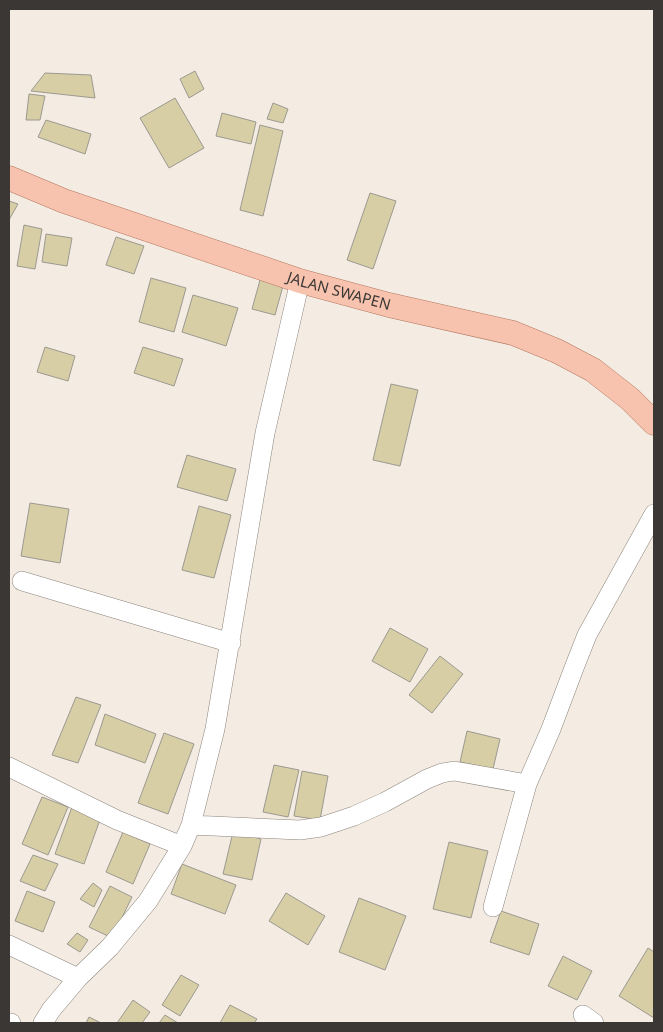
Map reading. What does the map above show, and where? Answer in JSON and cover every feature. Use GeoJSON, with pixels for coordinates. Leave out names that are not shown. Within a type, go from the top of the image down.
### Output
{"type":"FeatureCollection","features":[{"type":"Feature","properties":{"kind":"main road","name":"JALAN SWAPEN"},"geometry":{"type":"LineString","coordinates":[[9,178],[64,201],[300,281],[389,305],[513,333],[558,352],[593,370],[630,399],[654,422]]}},
{"type":"Feature","properties":{"kind":"street"},"geometry":{"type":"LineString","coordinates":[[43,1023],[51,1010],[78,978],[110,947],[148,901],[182,846],[191,825],[215,728],[231,643],[265,433],[300,281]]}},
{"type":"Feature","properties":{"kind":"street"},"geometry":{"type":"LineString","coordinates":[[493,907],[527,784],[588,635],[654,514]]}},
{"type":"Feature","properties":{"kind":"street"},"geometry":{"type":"LineString","coordinates":[[22,581],[231,643]]}},
{"type":"Feature","properties":{"kind":"street"},"geometry":{"type":"LineString","coordinates":[[9,767],[117,820],[182,846]]}},
{"type":"Feature","properties":{"kind":"street"},"geometry":{"type":"LineString","coordinates":[[191,825],[300,830],[320,827],[354,816],[442,772],[454,771],[527,784]]}},
{"type":"Feature","properties":{"kind":"street"},"geometry":{"type":"LineString","coordinates":[[9,945],[78,978]]}},
{"type":"Feature","properties":{"kind":"building"},"geometry":{"type":"Polygon","coordinates":[[[195,71],[204,89],[189,98],[180,79],[195,71]]]}},
{"type":"Feature","properties":{"kind":"building"},"geometry":{"type":"Polygon","coordinates":[[[45,73],[91,75],[95,98],[31,91],[45,73]]]}},
{"type":"Feature","properties":{"kind":"building"},"geometry":{"type":"Polygon","coordinates":[[[29,94],[45,96],[40,120],[26,120],[29,94]]]}},
{"type":"Feature","properties":{"kind":"building"},"geometry":{"type":"Polygon","coordinates":[[[175,98],[204,148],[169,168],[140,118],[175,98]]]}},
{"type":"Feature","properties":{"kind":"building"},"geometry":{"type":"Polygon","coordinates":[[[273,103],[288,109],[283,123],[267,119],[273,103]]]}},
{"type":"Feature","properties":{"kind":"building"},"geometry":{"type":"Polygon","coordinates":[[[222,113],[256,122],[251,144],[216,136],[222,113]]]}},
{"type":"Feature","properties":{"kind":"building"},"geometry":{"type":"Polygon","coordinates":[[[46,120],[91,134],[85,154],[38,137],[46,120]]]}},
{"type":"Feature","properties":{"kind":"building"},"geometry":{"type":"Polygon","coordinates":[[[260,125],[283,131],[263,216],[240,210],[260,125]]]}},
{"type":"Feature","properties":{"kind":"building"},"geometry":{"type":"Polygon","coordinates":[[[370,193],[396,201],[373,269],[347,260],[370,193]]]}},
{"type":"Feature","properties":{"kind":"building"},"geometry":{"type":"Polygon","coordinates":[[[9,201],[18,204],[9,220],[9,201]]]}},
{"type":"Feature","properties":{"kind":"building"},"geometry":{"type":"Polygon","coordinates":[[[24,225],[42,229],[35,269],[17,266],[24,225]]]}},
{"type":"Feature","properties":{"kind":"building"},"geometry":{"type":"Polygon","coordinates":[[[46,234],[72,238],[67,266],[42,262],[46,234]]]}},
{"type":"Feature","properties":{"kind":"building"},"geometry":{"type":"Polygon","coordinates":[[[116,237],[144,246],[134,274],[106,265],[116,237]]]}},
{"type":"Feature","properties":{"kind":"building"},"geometry":{"type":"Polygon","coordinates":[[[151,278],[186,288],[174,332],[139,322],[151,278]]]}},
{"type":"Feature","properties":{"kind":"building"},"geometry":{"type":"Polygon","coordinates":[[[260,280],[283,286],[275,315],[252,309],[260,280]]]}},
{"type":"Feature","properties":{"kind":"building"},"geometry":{"type":"Polygon","coordinates":[[[193,295],[238,308],[226,346],[182,332],[193,295]]]}},
{"type":"Feature","properties":{"kind":"building"},"geometry":{"type":"Polygon","coordinates":[[[45,347],[75,356],[68,381],[37,372],[45,347]]]}},
{"type":"Feature","properties":{"kind":"building"},"geometry":{"type":"Polygon","coordinates":[[[143,347],[183,359],[174,386],[134,373],[143,347]]]}},
{"type":"Feature","properties":{"kind":"building"},"geometry":{"type":"Polygon","coordinates":[[[391,384],[418,390],[400,466],[373,460],[391,384]]]}},
{"type":"Feature","properties":{"kind":"building"},"geometry":{"type":"Polygon","coordinates":[[[187,455],[236,469],[227,501],[177,487],[187,455]]]}},
{"type":"Feature","properties":{"kind":"building"},"geometry":{"type":"Polygon","coordinates":[[[30,503],[69,509],[60,563],[21,556],[30,503]]]}},
{"type":"Feature","properties":{"kind":"building"},"geometry":{"type":"Polygon","coordinates":[[[199,506],[231,515],[214,578],[182,570],[199,506]]]}},
{"type":"Feature","properties":{"kind":"building"},"geometry":{"type":"Polygon","coordinates":[[[390,628],[428,649],[410,682],[372,661],[390,628]]]}},
{"type":"Feature","properties":{"kind":"building"},"geometry":{"type":"Polygon","coordinates":[[[440,656],[463,674],[432,713],[409,695],[440,656]]]}},
{"type":"Feature","properties":{"kind":"building"},"geometry":{"type":"Polygon","coordinates":[[[76,697],[101,705],[78,763],[52,755],[76,697]]]}},
{"type":"Feature","properties":{"kind":"building"},"geometry":{"type":"Polygon","coordinates":[[[105,714],[156,734],[145,763],[95,745],[105,714]]]}},
{"type":"Feature","properties":{"kind":"building"},"geometry":{"type":"Polygon","coordinates":[[[467,731],[500,739],[493,769],[460,762],[467,731]]]}},
{"type":"Feature","properties":{"kind":"building"},"geometry":{"type":"Polygon","coordinates":[[[164,733],[194,744],[168,814],[138,803],[164,733]]]}},
{"type":"Feature","properties":{"kind":"building"},"geometry":{"type":"Polygon","coordinates":[[[274,765],[299,770],[288,817],[263,812],[274,765]]]}},
{"type":"Feature","properties":{"kind":"building"},"geometry":{"type":"Polygon","coordinates":[[[302,771],[328,776],[320,820],[294,816],[302,771]]]}},
{"type":"Feature","properties":{"kind":"building"},"geometry":{"type":"Polygon","coordinates":[[[42,797],[68,807],[48,855],[22,844],[42,797]]]}},
{"type":"Feature","properties":{"kind":"building"},"geometry":{"type":"Polygon","coordinates":[[[72,807],[101,817],[84,864],[55,854],[72,807]]]}},
{"type":"Feature","properties":{"kind":"building"},"geometry":{"type":"Polygon","coordinates":[[[123,832],[150,844],[133,884],[106,872],[123,832]]]}},
{"type":"Feature","properties":{"kind":"building"},"geometry":{"type":"Polygon","coordinates":[[[233,832],[261,839],[252,880],[223,874],[233,832]]]}},
{"type":"Feature","properties":{"kind":"building"},"geometry":{"type":"Polygon","coordinates":[[[449,842],[488,851],[471,918],[433,909],[449,842]]]}},
{"type":"Feature","properties":{"kind":"building"},"geometry":{"type":"Polygon","coordinates":[[[33,855],[58,864],[45,891],[20,881],[33,855]]]}},
{"type":"Feature","properties":{"kind":"building"},"geometry":{"type":"Polygon","coordinates":[[[182,864],[236,885],[225,914],[171,894],[182,864]]]}},
{"type":"Feature","properties":{"kind":"building"},"geometry":{"type":"Polygon","coordinates":[[[93,883],[102,890],[94,907],[80,899],[93,883]]]}},
{"type":"Feature","properties":{"kind":"building"},"geometry":{"type":"Polygon","coordinates":[[[110,886],[132,897],[112,938],[89,927],[110,886]]]}},
{"type":"Feature","properties":{"kind":"building"},"geometry":{"type":"Polygon","coordinates":[[[27,891],[55,902],[43,932],[15,921],[27,891]]]}},
{"type":"Feature","properties":{"kind":"building"},"geometry":{"type":"Polygon","coordinates":[[[286,893],[325,916],[308,945],[269,921],[286,893]]]}},
{"type":"Feature","properties":{"kind":"building"},"geometry":{"type":"Polygon","coordinates":[[[359,898],[406,916],[385,970],[339,952],[359,898]]]}},
{"type":"Feature","properties":{"kind":"building"},"geometry":{"type":"Polygon","coordinates":[[[501,911],[539,924],[529,955],[490,942],[501,911]]]}},
{"type":"Feature","properties":{"kind":"building"},"geometry":{"type":"Polygon","coordinates":[[[77,933],[88,940],[80,952],[67,944],[77,933]]]}},
{"type":"Feature","properties":{"kind":"building"},"geometry":{"type":"Polygon","coordinates":[[[648,948],[654,952],[654,1018],[619,996],[648,948]]]}},
{"type":"Feature","properties":{"kind":"building"},"geometry":{"type":"Polygon","coordinates":[[[563,956],[592,971],[577,1000],[548,986],[563,956]]]}},
{"type":"Feature","properties":{"kind":"building"},"geometry":{"type":"Polygon","coordinates":[[[181,975],[199,985],[180,1016],[162,1005],[181,975]]]}},
{"type":"Feature","properties":{"kind":"building"},"geometry":{"type":"Polygon","coordinates":[[[133,1000],[150,1012],[142,1023],[117,1023],[133,1000]]]}},
{"type":"Feature","properties":{"kind":"building"},"geometry":{"type":"Polygon","coordinates":[[[230,1005],[257,1019],[254,1023],[220,1023],[230,1005]]]}},
{"type":"Feature","properties":{"kind":"building"},"geometry":{"type":"Polygon","coordinates":[[[165,1015],[178,1023],[159,1023],[165,1015]]]}},
{"type":"Feature","properties":{"kind":"building"},"geometry":{"type":"Polygon","coordinates":[[[89,1017],[101,1023],[86,1023],[89,1017]]]}}]}
